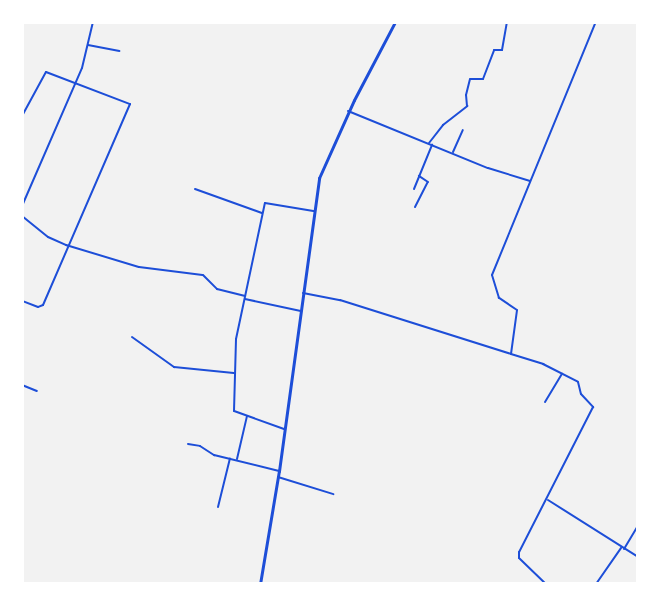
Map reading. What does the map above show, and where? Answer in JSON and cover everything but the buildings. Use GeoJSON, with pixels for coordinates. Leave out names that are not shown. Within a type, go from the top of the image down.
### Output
{"type":"FeatureCollection","features":[{"type":"Feature","properties":{"kind":"main road"},"geometry":{"type":"LineString","coordinates":[[260,584],[278,478],[313,211],[321,170],[348,111],[395,22]]}},
{"type":"Feature","properties":{"kind":"street"},"geometry":{"type":"LineString","coordinates":[[22,206],[76,81],[88,45],[93,22]]}},
{"type":"Feature","properties":{"kind":"street"},"geometry":{"type":"LineString","coordinates":[[414,188],[430,144],[443,125],[467,106],[466,95],[470,79],[483,79],[493,51],[502,50],[507,22]]}},
{"type":"Feature","properties":{"kind":"street"},"geometry":{"type":"LineString","coordinates":[[511,354],[517,310],[499,298],[492,275],[596,22]]}},
{"type":"Feature","properties":{"kind":"street"},"geometry":{"type":"LineString","coordinates":[[88,45],[119,51]]}},
{"type":"Feature","properties":{"kind":"street"},"geometry":{"type":"LineString","coordinates":[[22,116],[44,72],[76,81],[130,104],[66,246],[43,305],[38,308],[22,301]]}},
{"type":"Feature","properties":{"kind":"street"},"geometry":{"type":"LineString","coordinates":[[348,111],[453,152],[488,168],[530,181]]}},
{"type":"Feature","properties":{"kind":"street"},"geometry":{"type":"LineString","coordinates":[[453,152],[463,130]]}},
{"type":"Feature","properties":{"kind":"street"},"geometry":{"type":"LineString","coordinates":[[414,206],[428,182],[419,176]]}},
{"type":"Feature","properties":{"kind":"street"},"geometry":{"type":"LineString","coordinates":[[195,190],[262,213]]}},
{"type":"Feature","properties":{"kind":"street"},"geometry":{"type":"LineString","coordinates":[[284,429],[234,411],[236,339],[262,213],[269,202],[313,211]]}},
{"type":"Feature","properties":{"kind":"street"},"geometry":{"type":"LineString","coordinates":[[22,216],[48,237],[66,246],[139,267],[203,275],[219,290],[301,311]]}},
{"type":"Feature","properties":{"kind":"street"},"geometry":{"type":"LineString","coordinates":[[303,293],[340,300],[511,354],[578,382],[581,394],[593,407],[519,555],[546,584]]}},
{"type":"Feature","properties":{"kind":"street"},"geometry":{"type":"LineString","coordinates":[[132,338],[174,367],[234,374]]}},
{"type":"Feature","properties":{"kind":"street"},"geometry":{"type":"LineString","coordinates":[[545,402],[562,374]]}},
{"type":"Feature","properties":{"kind":"street"},"geometry":{"type":"LineString","coordinates":[[22,385],[37,391]]}},
{"type":"Feature","properties":{"kind":"street"},"geometry":{"type":"LineString","coordinates":[[237,460],[247,416]]}},
{"type":"Feature","properties":{"kind":"street"},"geometry":{"type":"LineString","coordinates":[[188,444],[200,446],[214,455],[279,471]]}},
{"type":"Feature","properties":{"kind":"street"},"geometry":{"type":"LineString","coordinates":[[218,507],[230,458]]}},
{"type":"Feature","properties":{"kind":"street"},"geometry":{"type":"LineString","coordinates":[[278,478],[332,494]]}},
{"type":"Feature","properties":{"kind":"street"},"geometry":{"type":"LineString","coordinates":[[548,500],[638,557]]}},
{"type":"Feature","properties":{"kind":"street"},"geometry":{"type":"LineString","coordinates":[[596,584],[638,526]]}}]}
